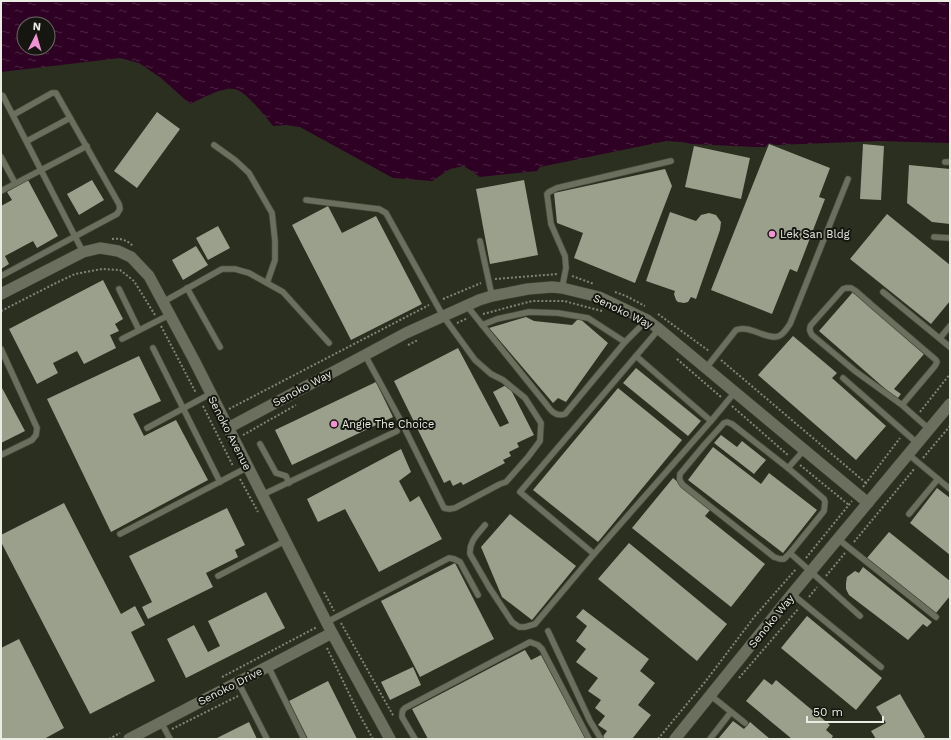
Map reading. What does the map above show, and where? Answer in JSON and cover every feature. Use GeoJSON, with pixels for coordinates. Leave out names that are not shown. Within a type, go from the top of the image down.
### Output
{"type":"FeatureCollection","features":[{"type":"Feature","properties":{"kind":"street","name":"Senoko Avenue"},"geometry":{"type":"LineString","coordinates":[[1,294],[83,252],[100,248],[118,251],[131,257],[149,276],[194,360],[285,541],[327,635],[390,739]]}},
{"type":"Feature","properties":{"kind":"street","name":"Senoko Way"},"geometry":{"type":"LineString","coordinates":[[228,428],[406,333],[479,300],[528,289],[562,288],[599,297],[647,320],[868,502]]}},
{"type":"Feature","properties":{"kind":"street","name":"Senoko Way"},"geometry":{"type":"LineString","coordinates":[[675,739],[792,594],[950,404]]}},
{"type":"Feature","properties":{"kind":"street","name":"Senoko Drive"},"geometry":{"type":"LineString","coordinates":[[129,739],[327,635]]}},
{"type":"Feature","properties":{"kind":"lane"},"geometry":{"type":"LineString","coordinates":[[1,276],[117,214],[120,209],[119,204],[87,146],[56,93],[52,93],[13,115]]}},
{"type":"Feature","properties":{"kind":"lane"},"geometry":{"type":"LineString","coordinates":[[1,95],[3,96],[27,141],[83,252]]}},
{"type":"Feature","properties":{"kind":"lane"},"geometry":{"type":"LineString","coordinates":[[27,141],[70,118]]}},
{"type":"Feature","properties":{"kind":"lane"},"geometry":{"type":"LineString","coordinates":[[214,145],[235,160],[249,173],[272,213],[275,260],[267,283]]}},
{"type":"Feature","properties":{"kind":"lane"},"geometry":{"type":"LineString","coordinates":[[1,190],[87,146]]}},
{"type":"Feature","properties":{"kind":"lane"},"geometry":{"type":"LineString","coordinates":[[1,157],[15,183]]}},
{"type":"Feature","properties":{"kind":"lane"},"geometry":{"type":"LineString","coordinates":[[562,288],[566,268],[565,256],[551,224],[547,194],[557,188],[671,161]]}},
{"type":"Feature","properties":{"kind":"lane"},"geometry":{"type":"LineString","coordinates":[[706,368],[736,330],[740,328],[774,337],[780,336],[786,331],[848,179]]}},
{"type":"Feature","properties":{"kind":"lane"},"geometry":{"type":"LineString","coordinates":[[306,200],[379,209],[386,213],[443,316],[475,360],[491,374],[503,380],[525,398],[541,423],[540,442],[506,482],[455,508],[444,508],[366,355]]}},
{"type":"Feature","properties":{"kind":"lane"},"geometry":{"type":"LineString","coordinates":[[934,236],[950,238]]}},
{"type":"Feature","properties":{"kind":"lane"},"geometry":{"type":"LineString","coordinates":[[480,240],[492,296]]}},
{"type":"Feature","properties":{"kind":"lane"},"geometry":{"type":"LineString","coordinates":[[163,302],[222,269],[234,269],[249,273],[283,292],[329,343]]}},
{"type":"Feature","properties":{"kind":"lane"},"geometry":{"type":"LineString","coordinates":[[187,288],[220,347]]}},
{"type":"Feature","properties":{"kind":"lane"},"geometry":{"type":"LineString","coordinates":[[902,405],[937,362],[856,291],[851,288],[846,288],[811,325],[810,332],[855,371],[902,405],[929,429]]}},
{"type":"Feature","properties":{"kind":"lane"},"geometry":{"type":"LineString","coordinates":[[119,289],[139,330]]}},
{"type":"Feature","properties":{"kind":"lane"},"geometry":{"type":"LineString","coordinates":[[883,292],[950,347]]}},
{"type":"Feature","properties":{"kind":"lane"},"geometry":{"type":"LineString","coordinates":[[467,306],[553,413],[557,415],[565,414],[625,342],[647,320]]}},
{"type":"Feature","properties":{"kind":"lane"},"geometry":{"type":"LineString","coordinates":[[482,325],[497,319],[529,312],[558,313],[588,318],[625,342]]}},
{"type":"Feature","properties":{"kind":"lane"},"geometry":{"type":"LineString","coordinates":[[122,339],[169,315]]}},
{"type":"Feature","properties":{"kind":"lane"},"geometry":{"type":"LineString","coordinates":[[940,338],[950,326]]}},
{"type":"Feature","properties":{"kind":"lane"},"geometry":{"type":"LineString","coordinates":[[594,554],[520,492],[659,329]]}},
{"type":"Feature","properties":{"kind":"lane"},"geometry":{"type":"LineString","coordinates":[[153,348],[220,482]]}},
{"type":"Feature","properties":{"kind":"lane"},"geometry":{"type":"LineString","coordinates":[[1,350],[37,428],[36,435],[32,440],[1,455]]}},
{"type":"Feature","properties":{"kind":"lane"},"geometry":{"type":"LineString","coordinates":[[636,356],[711,421]]}},
{"type":"Feature","properties":{"kind":"lane"},"geometry":{"type":"LineString","coordinates":[[844,378],[917,443]]}},
{"type":"Feature","properties":{"kind":"lane"},"geometry":{"type":"LineString","coordinates":[[485,525],[471,543],[469,548],[470,554],[512,622],[519,627],[526,627],[535,624],[735,392]]}},
{"type":"Feature","properties":{"kind":"lane"},"geometry":{"type":"LineString","coordinates":[[147,428],[210,394]]}},
{"type":"Feature","properties":{"kind":"lane"},"geometry":{"type":"LineString","coordinates":[[728,422],[788,468],[824,499],[825,502],[824,511],[784,559],[774,557],[684,485],[679,478],[680,474],[705,444],[724,423],[728,422]]}},
{"type":"Feature","properties":{"kind":"lane"},"geometry":{"type":"LineString","coordinates":[[262,495],[397,430]]}},
{"type":"Feature","properties":{"kind":"lane"},"geometry":{"type":"LineString","coordinates":[[260,444],[276,473],[286,476],[289,483]]}},
{"type":"Feature","properties":{"kind":"lane"},"geometry":{"type":"LineString","coordinates":[[788,468],[804,450]]}},
{"type":"Feature","properties":{"kind":"lane"},"geometry":{"type":"LineString","coordinates":[[908,454],[950,489]]}},
{"type":"Feature","properties":{"kind":"lane"},"geometry":{"type":"LineString","coordinates":[[120,534],[248,467]]}},
{"type":"Feature","properties":{"kind":"lane"},"geometry":{"type":"LineString","coordinates":[[909,514],[938,479]]}},
{"type":"Feature","properties":{"kind":"lane"},"geometry":{"type":"LineString","coordinates":[[838,539],[936,616]]}},
{"type":"Feature","properties":{"kind":"lane"},"geometry":{"type":"LineString","coordinates":[[218,576],[285,541]]}},
{"type":"Feature","properties":{"kind":"lane"},"geometry":{"type":"LineString","coordinates":[[790,553],[860,616]]}},
{"type":"Feature","properties":{"kind":"lane"},"geometry":{"type":"LineString","coordinates":[[322,625],[449,558],[460,562],[478,595]]}},
{"type":"Feature","properties":{"kind":"lane"},"geometry":{"type":"LineString","coordinates":[[792,594],[881,666]]}},
{"type":"Feature","properties":{"kind":"lane"},"geometry":{"type":"LineString","coordinates":[[548,631],[590,721],[601,739]]}},
{"type":"Feature","properties":{"kind":"lane"},"geometry":{"type":"LineString","coordinates":[[415,739],[402,717],[403,710],[405,708],[530,642],[538,645],[542,649],[589,739]]}},
{"type":"Feature","properties":{"kind":"lane"},"geometry":{"type":"LineString","coordinates":[[268,666],[304,739]]}},
{"type":"Feature","properties":{"kind":"lane"},"geometry":{"type":"LineString","coordinates":[[238,682],[267,739]]}},
{"type":"Feature","properties":{"kind":"lane"},"geometry":{"type":"LineString","coordinates":[[710,695],[745,723]]}},
{"type":"Feature","properties":{"kind":"lane"},"geometry":{"type":"LineString","coordinates":[[710,739],[731,712]]}},
{"type":"Feature","properties":{"kind":"lane"},"geometry":{"type":"LineString","coordinates":[[161,722],[170,739]]}},
{"type":"Feature","properties":{"kind":"path"},"geometry":{"type":"LineString","coordinates":[[228,410],[435,302],[489,280],[565,273],[598,286]]}},
{"type":"Feature","properties":{"kind":"path"},"geometry":{"type":"LineString","coordinates":[[612,291],[626,296],[649,308]]}},
{"type":"Feature","properties":{"kind":"path"},"geometry":{"type":"LineString","coordinates":[[655,312],[715,356],[866,483]]}},
{"type":"Feature","properties":{"kind":"path"},"geometry":{"type":"LineString","coordinates":[[340,621],[394,718]]}},
{"type":"Feature","properties":{"kind":"path"},"geometry":{"type":"LineString","coordinates":[[220,678],[322,625]]}},
{"type":"Feature","properties":{"kind":"path"},"geometry":{"type":"LineString","coordinates":[[327,635],[358,712],[373,739]]}},
{"type":"Feature","properties":{"kind":"water"},"geometry":{"type":"Polygon","coordinates":[[[1,1],[950,1],[950,143],[879,141],[776,145],[769,143],[765,147],[755,147],[692,144],[666,141],[540,167],[537,171],[480,177],[464,166],[450,169],[432,181],[393,178],[300,127],[286,125],[273,126],[249,99],[239,91],[234,89],[224,90],[190,104],[161,78],[139,63],[120,58],[1,72],[1,1]]]}},
{"type":"Feature","properties":{"kind":"building"},"geometry":{"type":"Polygon","coordinates":[[[157,112],[180,129],[137,188],[114,171],[157,112]]]}},
{"type":"Feature","properties":{"kind":"building","name":"Lek San Bldg"},"geometry":{"type":"Polygon","coordinates":[[[769,144],[830,168],[819,197],[825,199],[797,272],[790,269],[772,314],[711,290],[769,144]]]}},
{"type":"Feature","properties":{"kind":"building"},"geometry":{"type":"Polygon","coordinates":[[[863,144],[884,146],[881,200],[860,199],[863,144]]]}},
{"type":"Feature","properties":{"kind":"building"},"geometry":{"type":"Polygon","coordinates":[[[694,146],[750,158],[741,199],[685,187],[694,146]]]}},
{"type":"Feature","properties":{"kind":"building"},"geometry":{"type":"Polygon","coordinates":[[[909,165],[950,169],[950,224],[932,222],[907,203],[909,165]]]}},
{"type":"Feature","properties":{"kind":"building"},"geometry":{"type":"Polygon","coordinates":[[[665,169],[672,186],[635,283],[574,258],[583,233],[557,223],[554,193],[665,169]]]}},
{"type":"Feature","properties":{"kind":"building"},"geometry":{"type":"Polygon","coordinates":[[[28,180],[58,236],[37,248],[33,241],[5,256],[9,264],[1,269],[1,206],[12,200],[7,192],[28,180]]]}},
{"type":"Feature","properties":{"kind":"building"},"geometry":{"type":"Polygon","coordinates":[[[92,180],[104,200],[79,215],[67,194],[92,180]]]}},
{"type":"Feature","properties":{"kind":"building"},"geometry":{"type":"Polygon","coordinates":[[[524,180],[538,255],[490,264],[476,189],[524,180]]]}},
{"type":"Feature","properties":{"kind":"building"},"geometry":{"type":"Polygon","coordinates":[[[328,206],[342,233],[376,216],[422,304],[351,340],[292,225],[328,206]]]}},
{"type":"Feature","properties":{"kind":"building"},"geometry":{"type":"Polygon","coordinates":[[[670,212],[696,221],[701,215],[709,213],[716,215],[721,222],[720,230],[696,299],[691,297],[688,302],[684,303],[676,300],[674,294],[675,291],[646,281],[670,212]]]}},
{"type":"Feature","properties":{"kind":"building"},"geometry":{"type":"Polygon","coordinates":[[[887,214],[950,265],[950,301],[931,324],[850,259],[887,214]]]}},
{"type":"Feature","properties":{"kind":"building"},"geometry":{"type":"Polygon","coordinates":[[[218,226],[230,248],[208,260],[196,238],[218,226]]]}},
{"type":"Feature","properties":{"kind":"building"},"geometry":{"type":"Polygon","coordinates":[[[196,246],[208,265],[183,280],[172,260],[196,246]]]}},
{"type":"Feature","properties":{"kind":"building"},"geometry":{"type":"Polygon","coordinates":[[[103,280],[123,319],[115,324],[119,331],[110,335],[116,348],[84,364],[77,351],[53,363],[58,373],[37,384],[9,329],[103,280]]]}},
{"type":"Feature","properties":{"kind":"building"},"geometry":{"type":"Polygon","coordinates":[[[853,292],[924,354],[894,389],[901,394],[897,399],[819,331],[853,292]]]}},
{"type":"Feature","properties":{"kind":"building"},"geometry":{"type":"Polygon","coordinates":[[[526,317],[534,321],[572,325],[579,318],[608,343],[566,402],[558,398],[553,403],[489,328],[526,317]]]}},
{"type":"Feature","properties":{"kind":"building"},"geometry":{"type":"Polygon","coordinates":[[[793,336],[837,373],[832,378],[886,426],[856,460],[758,375],[793,336]]]}},
{"type":"Feature","properties":{"kind":"building"},"geometry":{"type":"Polygon","coordinates":[[[458,348],[500,427],[509,423],[493,392],[508,384],[534,435],[517,443],[519,447],[509,452],[511,456],[503,460],[505,463],[463,485],[461,482],[453,486],[450,480],[444,483],[394,381],[458,348]]]}},
{"type":"Feature","properties":{"kind":"building"},"geometry":{"type":"Polygon","coordinates":[[[139,356],[161,401],[133,414],[144,436],[176,420],[208,480],[111,532],[47,399],[139,356]]]}},
{"type":"Feature","properties":{"kind":"building"},"geometry":{"type":"Polygon","coordinates":[[[636,368],[701,421],[688,436],[623,383],[636,368]]]}},
{"type":"Feature","properties":{"kind":"building","name":"Angie The Choice"},"geometry":{"type":"Polygon","coordinates":[[[376,382],[393,417],[292,465],[275,430],[376,382]]]}},
{"type":"Feature","properties":{"kind":"building"},"geometry":{"type":"Polygon","coordinates":[[[1,386],[25,431],[1,443],[1,386]]]}},
{"type":"Feature","properties":{"kind":"building"},"geometry":{"type":"Polygon","coordinates":[[[618,388],[682,440],[598,542],[533,490],[618,388]]]}},
{"type":"Feature","properties":{"kind":"building"},"geometry":{"type":"Polygon","coordinates":[[[721,435],[737,447],[742,441],[766,460],[754,474],[714,443],[721,435]]]}},
{"type":"Feature","properties":{"kind":"building"},"geometry":{"type":"Polygon","coordinates":[[[713,447],[761,484],[769,473],[817,510],[783,553],[688,480],[713,447]]]}},
{"type":"Feature","properties":{"kind":"building"},"geometry":{"type":"Polygon","coordinates":[[[401,449],[411,472],[399,481],[410,502],[419,496],[442,539],[379,572],[345,509],[318,522],[307,499],[401,449]]]}},
{"type":"Feature","properties":{"kind":"building"},"geometry":{"type":"Polygon","coordinates":[[[673,478],[711,509],[705,516],[765,564],[731,607],[632,528],[673,478]]]}},
{"type":"Feature","properties":{"kind":"building"},"geometry":{"type":"Polygon","coordinates":[[[937,488],[950,498],[950,555],[910,523],[937,488]]]}},
{"type":"Feature","properties":{"kind":"building"},"geometry":{"type":"Polygon","coordinates":[[[64,503],[121,614],[135,606],[145,625],[131,632],[155,681],[90,714],[1,542],[1,535],[64,503]]]}},
{"type":"Feature","properties":{"kind":"building"},"geometry":{"type":"Polygon","coordinates":[[[227,508],[245,545],[235,550],[238,557],[206,573],[213,587],[148,619],[142,607],[152,602],[129,556],[227,508]]]}},
{"type":"Feature","properties":{"kind":"building"},"geometry":{"type":"Polygon","coordinates":[[[510,514],[576,566],[532,620],[502,597],[481,547],[510,514]]]}},
{"type":"Feature","properties":{"kind":"building"},"geometry":{"type":"Polygon","coordinates":[[[889,532],[950,581],[950,596],[936,613],[867,558],[889,532]]]}},
{"type":"Feature","properties":{"kind":"building"},"geometry":{"type":"Polygon","coordinates":[[[629,543],[727,624],[697,661],[598,579],[629,543]]]}},
{"type":"Feature","properties":{"kind":"building"},"geometry":{"type":"Polygon","coordinates":[[[455,563],[494,639],[420,677],[381,601],[455,563]]]}},
{"type":"Feature","properties":{"kind":"building"},"geometry":{"type":"Polygon","coordinates":[[[863,567],[932,622],[927,627],[923,624],[908,640],[849,595],[846,589],[847,577],[855,571],[859,573],[863,567]]]}},
{"type":"Feature","properties":{"kind":"building"},"geometry":{"type":"Polygon","coordinates":[[[266,592],[285,628],[186,678],[167,639],[194,625],[208,652],[220,646],[208,621],[266,592]]]}},
{"type":"Feature","properties":{"kind":"building"},"geometry":{"type":"Polygon","coordinates":[[[583,609],[649,659],[640,671],[655,683],[638,705],[651,715],[632,739],[601,739],[607,731],[598,725],[605,716],[595,708],[601,700],[588,691],[598,678],[576,662],[586,649],[576,641],[587,626],[576,617],[583,609]]]}},
{"type":"Feature","properties":{"kind":"building"},"geometry":{"type":"Polygon","coordinates":[[[807,616],[882,678],[856,710],[781,648],[807,616]]]}},
{"type":"Feature","properties":{"kind":"building"},"geometry":{"type":"Polygon","coordinates":[[[19,639],[64,728],[44,739],[1,739],[1,648],[19,639]]]}},
{"type":"Feature","properties":{"kind":"building"},"geometry":{"type":"Polygon","coordinates":[[[525,650],[531,660],[541,655],[586,739],[428,739],[412,709],[525,650]]]}},
{"type":"Feature","properties":{"kind":"building"},"geometry":{"type":"Polygon","coordinates":[[[413,667],[421,685],[390,700],[381,682],[413,667]]]}},
{"type":"Feature","properties":{"kind":"building"},"geometry":{"type":"Polygon","coordinates":[[[764,679],[772,685],[776,680],[830,725],[826,730],[833,736],[831,739],[792,739],[746,701],[764,679]]]}},
{"type":"Feature","properties":{"kind":"building"},"geometry":{"type":"Polygon","coordinates":[[[328,681],[357,739],[308,739],[289,701],[328,681]]]}},
{"type":"Feature","properties":{"kind":"building"},"geometry":{"type":"Polygon","coordinates":[[[900,694],[925,737],[922,739],[876,739],[871,731],[886,723],[876,707],[900,694]]]}},
{"type":"Feature","properties":{"kind":"building"},"geometry":{"type":"Polygon","coordinates":[[[733,721],[744,729],[750,722],[770,739],[718,739],[733,721]]]}},
{"type":"Feature","properties":{"kind":"building"},"geometry":{"type":"Polygon","coordinates":[[[249,722],[257,739],[215,739],[249,722]]]}},
{"type":"Feature","properties":{"kind":"place","name":"Lek San Bldg"},"geometry":{"type":"Point","coordinates":[772,234]}},
{"type":"Feature","properties":{"kind":"place","name":"Angie The Choice"},"geometry":{"type":"Point","coordinates":[334,424]}}]}
